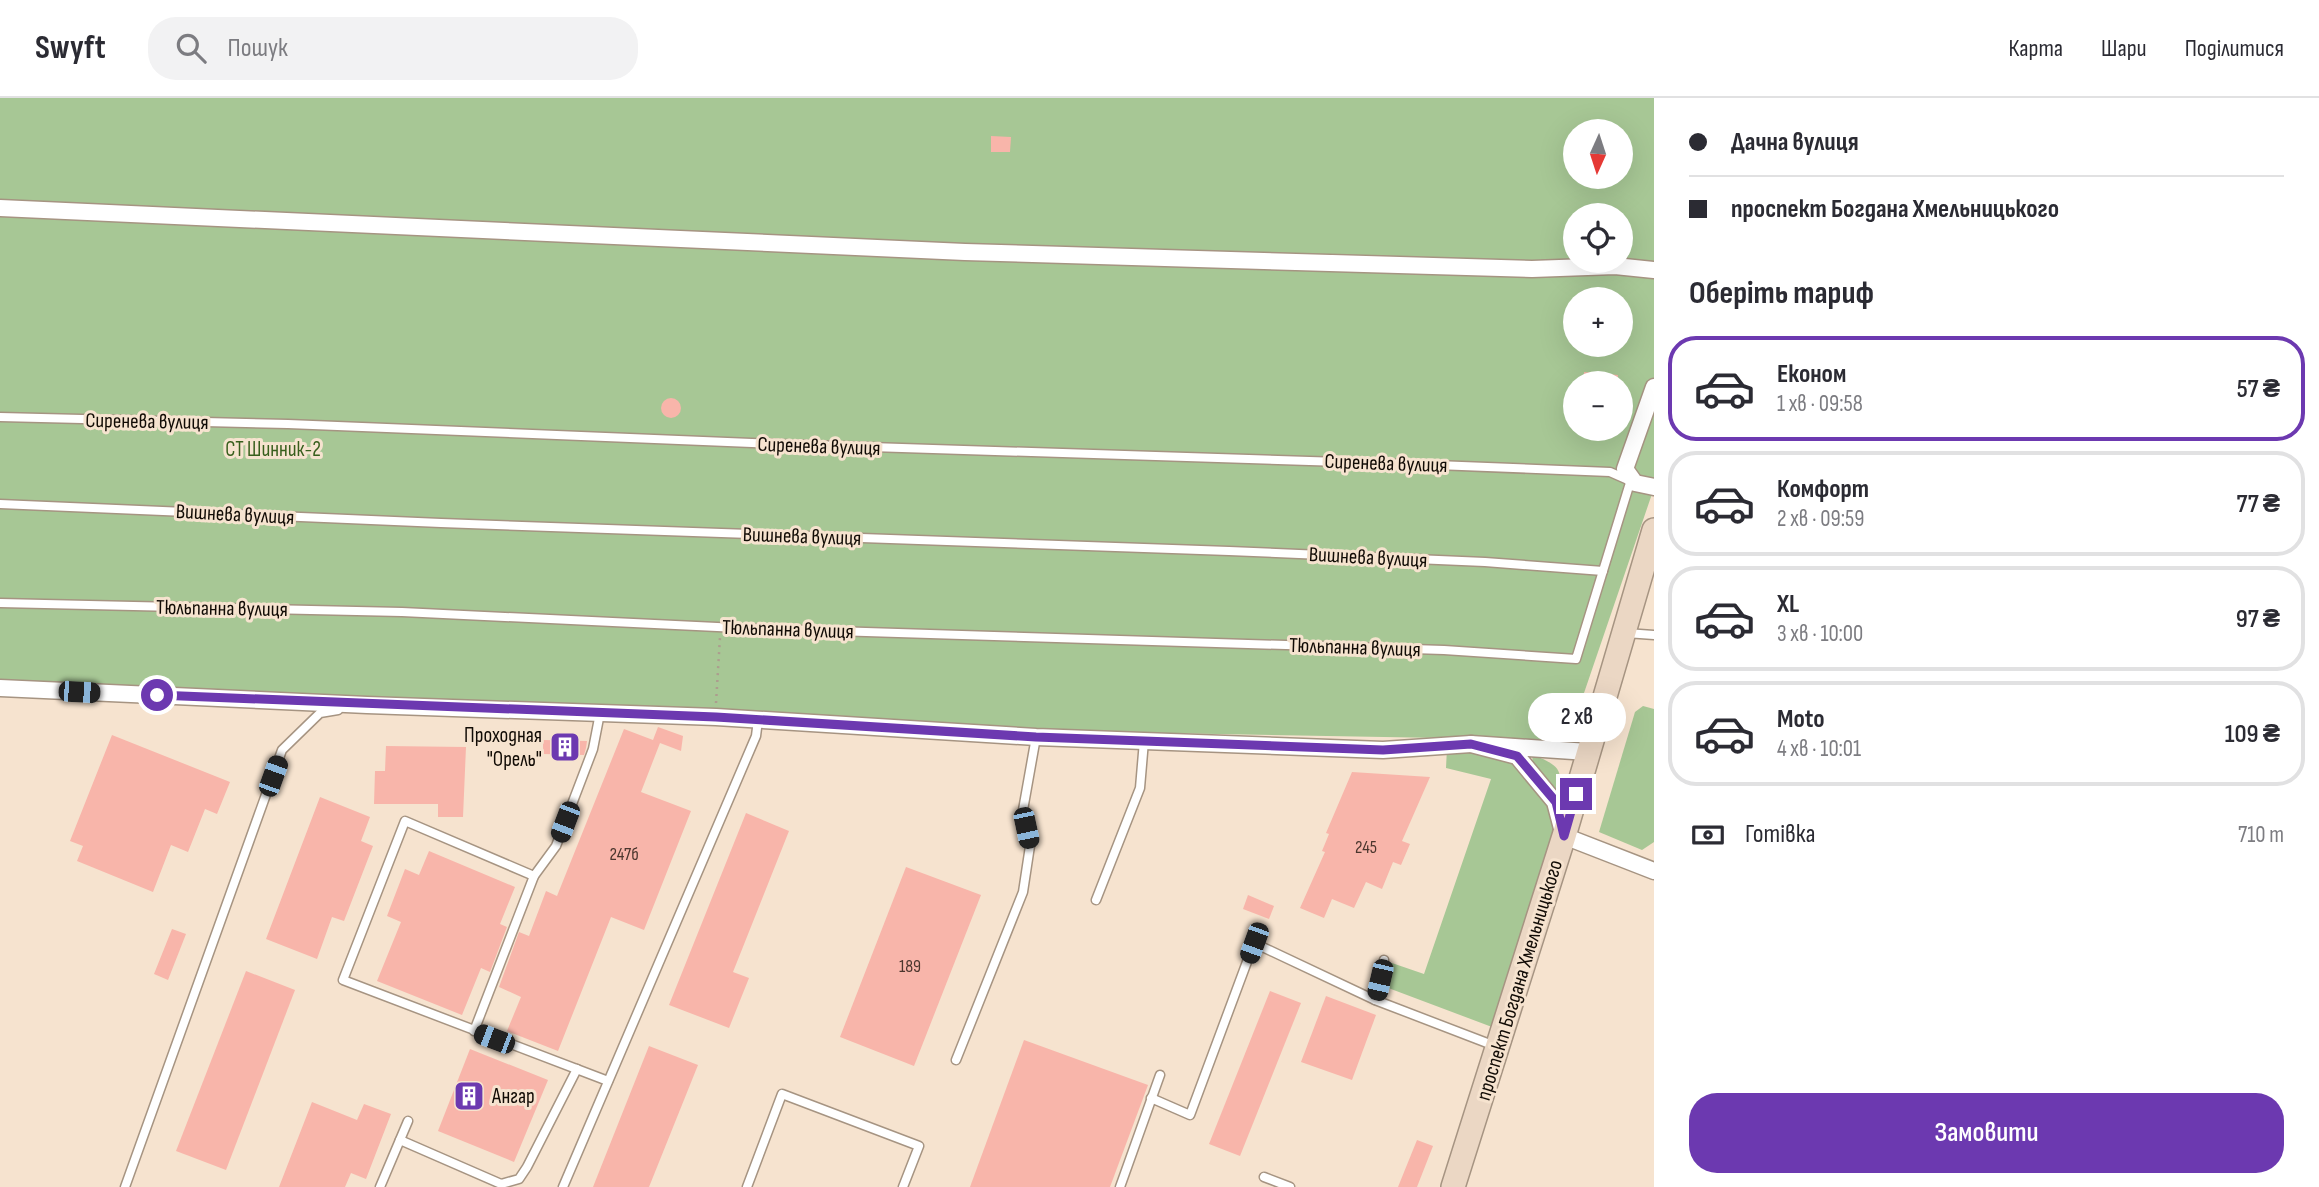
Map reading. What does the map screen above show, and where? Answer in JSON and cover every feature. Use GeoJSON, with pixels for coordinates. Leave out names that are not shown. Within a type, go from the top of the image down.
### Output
{"type":"FeatureCollection","features":[{"type":"Feature","properties":{"kind":"main road","name":"проспект Богдана Хмельницького"},"geometry":{"type":"LineString","coordinates":[[1453,1187],[1564,836],[1622,633],[1647,572],[1654,530]]}},
{"type":"Feature","properties":{"kind":"street"},"geometry":{"type":"LineString","coordinates":[[0,208],[965,252],[1505,268],[1615,266],[1654,270]]}},
{"type":"Feature","properties":{"kind":"street"},"geometry":{"type":"LineString","coordinates":[[1654,387],[1625,470],[1636,483],[1654,487]]}},
{"type":"Feature","properties":{"kind":"street"},"geometry":{"type":"LineString","coordinates":[[0,688],[367,705],[716,717],[1036,737],[1383,750],[1471,744],[1588,752]]}},
{"type":"Feature","properties":{"kind":"street"},"geometry":{"type":"LineString","coordinates":[[1471,744],[1517,756],[1556,802],[1564,836],[1654,871]]}},
{"type":"Feature","properties":{"kind":"lane","name":"Сиренева вулиця"},"geometry":{"type":"LineString","coordinates":[[0,417],[310,425],[791,445],[1450,465],[1610,472],[1636,483]]}},
{"type":"Feature","properties":{"kind":"lane"},"geometry":{"type":"LineString","coordinates":[[1603,571],[1629,486],[1636,483]]}},
{"type":"Feature","properties":{"kind":"lane","name":"Вишнева вулиця"},"geometry":{"type":"LineString","coordinates":[[0,504],[441,523],[1229,551],[1485,562],[1603,571]]}},
{"type":"Feature","properties":{"kind":"lane","name":"Тюльпанна вулиця"},"geometry":{"type":"LineString","coordinates":[[0,603],[402,612],[720,627],[1444,650],[1576,659],[1603,571]]}},
{"type":"Feature","properties":{"kind":"lane"},"geometry":{"type":"LineString","coordinates":[[1622,633],[1654,635]]}},
{"type":"Feature","properties":{"kind":"lane"},"geometry":{"type":"LineString","coordinates":[[125,1187],[282,750],[320,713],[367,705]]}},
{"type":"Feature","properties":{"kind":"lane"},"geometry":{"type":"LineString","coordinates":[[474,1031],[534,876],[556,846],[593,749],[600,713]]}},
{"type":"Feature","properties":{"kind":"lane"},"geometry":{"type":"LineString","coordinates":[[563,1187],[756,736],[758,720]]}},
{"type":"Feature","properties":{"kind":"lane"},"geometry":{"type":"LineString","coordinates":[[956,1060],[1023,892],[1030,846],[1023,810],[1036,737]]}},
{"type":"Feature","properties":{"kind":"lane"},"geometry":{"type":"LineString","coordinates":[[1096,900],[1140,788],[1144,741]]}},
{"type":"Feature","properties":{"kind":"lane"},"geometry":{"type":"LineString","coordinates":[[534,876],[405,821],[343,980],[608,1081]]}},
{"type":"Feature","properties":{"kind":"lane"},"geometry":{"type":"LineString","coordinates":[[1151,1098],[1190,1115],[1254,943],[1375,999],[1497,1047]]}},
{"type":"Feature","properties":{"kind":"lane"},"geometry":{"type":"LineString","coordinates":[[1375,999],[1384,960]]}},
{"type":"Feature","properties":{"kind":"lane"},"geometry":{"type":"LineString","coordinates":[[400,1140],[501,1184],[519,1179],[577,1069]]}},
{"type":"Feature","properties":{"kind":"lane"},"geometry":{"type":"LineString","coordinates":[[1120,1187],[1160,1075]]}},
{"type":"Feature","properties":{"kind":"lane"},"geometry":{"type":"LineString","coordinates":[[747,1187],[782,1094],[919,1146],[903,1187]]}},
{"type":"Feature","properties":{"kind":"lane"},"geometry":{"type":"LineString","coordinates":[[380,1187],[408,1121]]}},
{"type":"Feature","properties":{"kind":"lane"},"geometry":{"type":"LineString","coordinates":[[1264,1177],[1290,1187]]}},
{"type":"Feature","properties":{"kind":"path"},"geometry":{"type":"LineString","coordinates":[[716,717],[720,627]]}},
{"type":"Feature","properties":{"kind":"green space","name":"СТ Шинник-2"},"geometry":{"type":"Polygon","coordinates":[[[0,98],[1654,98],[1654,488],[1570,734],[1549,740],[1105,732],[0,688],[0,98]]]}},
{"type":"Feature","properties":{"kind":"green space"},"geometry":{"type":"Polygon","coordinates":[[[1643,706],[1654,709],[1654,842],[1642,850],[1599,832],[1635,712],[1643,706]]]}},
{"type":"Feature","properties":{"kind":"green space"},"geometry":{"type":"Polygon","coordinates":[[[1447,748],[1476,749],[1511,763],[1551,807],[1557,836],[1501,1023],[1492,1027],[1383,986],[1389,962],[1424,974],[1491,779],[1446,768],[1447,748]]]}},
{"type":"Feature","properties":{"kind":"green space"},"geometry":{"type":"Polygon","coordinates":[[[1532,754],[1557,769],[1560,779],[1558,797],[1533,765],[1532,754]]]}},
{"type":"Feature","properties":{"kind":"building"},"geometry":{"type":"Polygon","coordinates":[[[991,136],[1011,137],[1010,152],[991,152],[991,136]]]}},
{"type":"Feature","properties":{"kind":"building"},"geometry":{"type":"Polygon","coordinates":[[[671,398],[678,401],[681,408],[678,415],[671,418],[664,415],[661,408],[664,401],[671,398]]]}},
{"type":"Feature","properties":{"kind":"building"},"geometry":{"type":"Polygon","coordinates":[[[658,727],[683,736],[681,751],[660,743],[641,792],[691,811],[644,930],[611,917],[558,1051],[507,1031],[521,997],[499,987],[519,932],[529,936],[546,891],[557,896],[624,729],[653,740],[658,727]]]}},
{"type":"Feature","properties":{"kind":"building"},"geometry":{"type":"Polygon","coordinates":[[[112,735],[230,782],[217,814],[205,809],[188,852],[171,845],[153,892],[77,861],[83,846],[70,841],[112,735]]]}},
{"type":"Feature","properties":{"kind":"building","name":"Проходная \"Орель\""},"geometry":{"type":"Polygon","coordinates":[[[543,740],[587,741],[584,755],[543,754],[543,740]]]}},
{"type":"Feature","properties":{"kind":"building"},"geometry":{"type":"Polygon","coordinates":[[[386,746],[466,747],[463,817],[438,817],[438,804],[374,804],[375,771],[385,771],[386,746]]]}},
{"type":"Feature","properties":{"kind":"building"},"geometry":{"type":"Polygon","coordinates":[[[1352,772],[1430,777],[1402,841],[1410,844],[1401,865],[1393,862],[1382,889],[1366,882],[1354,908],[1332,899],[1324,918],[1300,908],[1325,852],[1322,851],[1329,834],[1326,833],[1352,772]]]}},
{"type":"Feature","properties":{"kind":"building"},"geometry":{"type":"Polygon","coordinates":[[[320,797],[370,817],[361,841],[373,846],[344,921],[332,917],[317,959],[266,939],[320,797]]]}},
{"type":"Feature","properties":{"kind":"building"},"geometry":{"type":"Polygon","coordinates":[[[746,813],[789,831],[733,972],[749,978],[729,1028],[669,1005],[746,813]]]}},
{"type":"Feature","properties":{"kind":"building"},"geometry":{"type":"Polygon","coordinates":[[[429,851],[515,887],[500,924],[507,927],[490,972],[481,968],[462,1015],[377,981],[401,922],[387,916],[405,869],[419,875],[429,851]]]}},
{"type":"Feature","properties":{"kind":"building"},"geometry":{"type":"Polygon","coordinates":[[[906,867],[981,895],[914,1066],[840,1037],[906,867]]]}},
{"type":"Feature","properties":{"kind":"building"},"geometry":{"type":"Polygon","coordinates":[[[1248,895],[1274,906],[1269,919],[1243,909],[1248,895]]]}},
{"type":"Feature","properties":{"kind":"building"},"geometry":{"type":"Polygon","coordinates":[[[172,929],[186,934],[168,980],[154,974],[172,929]]]}},
{"type":"Feature","properties":{"kind":"building"},"geometry":{"type":"Polygon","coordinates":[[[246,971],[295,990],[226,1170],[176,1151],[246,971]]]}},
{"type":"Feature","properties":{"kind":"building"},"geometry":{"type":"Polygon","coordinates":[[[1270,991],[1301,1003],[1240,1156],[1209,1144],[1270,991]]]}},
{"type":"Feature","properties":{"kind":"building"},"geometry":{"type":"Polygon","coordinates":[[[1326,996],[1376,1015],[1352,1080],[1301,1062],[1326,996]]]}},
{"type":"Feature","properties":{"kind":"building"},"geometry":{"type":"Polygon","coordinates":[[[1024,1040],[1148,1085],[1110,1187],[970,1187],[1024,1040]]]}},
{"type":"Feature","properties":{"kind":"building"},"geometry":{"type":"Polygon","coordinates":[[[649,1046],[698,1065],[649,1187],[593,1187],[649,1046]]]}},
{"type":"Feature","properties":{"kind":"building"},"geometry":{"type":"Polygon","coordinates":[[[470,1049],[548,1080],[514,1162],[438,1131],[470,1049]]]}},
{"type":"Feature","properties":{"kind":"building"},"geometry":{"type":"Polygon","coordinates":[[[312,1102],[357,1120],[364,1104],[391,1114],[366,1179],[351,1173],[345,1187],[279,1187],[312,1102]]]}},
{"type":"Feature","properties":{"kind":"building"},"geometry":{"type":"Polygon","coordinates":[[[1417,1140],[1433,1146],[1417,1187],[1398,1187],[1417,1140]]]}},
{"type":"Feature","properties":{"kind":"place","name":"Проходная \"Орель\""},"geometry":{"type":"Point","coordinates":[565,747]}},
{"type":"Feature","properties":{"kind":"place","name":"Ангар"},"geometry":{"type":"Point","coordinates":[469,1096]}},
{"type":"Feature","properties":{"kind":"route"},"geometry":{"type":"LineString","coordinates":[[157,695],[716,717],[1036,737],[1383,750],[1471,744],[1517,756],[1556,802],[1564,836],[1576,794]]}}]}
